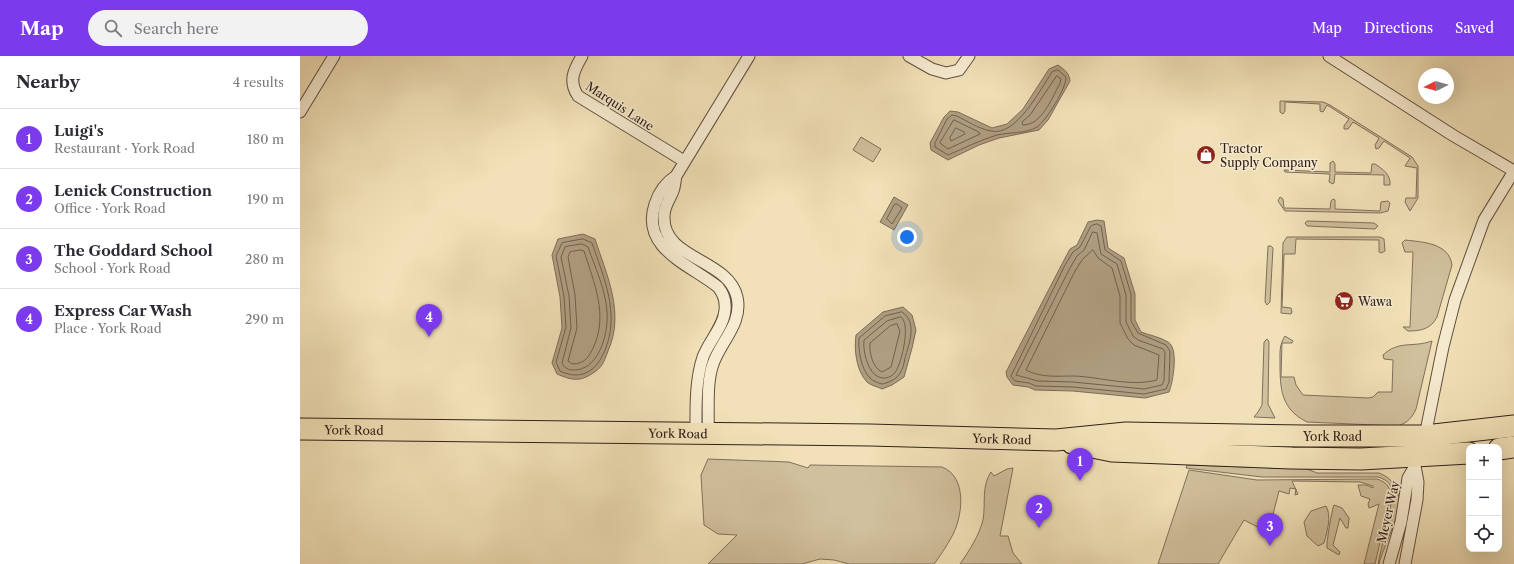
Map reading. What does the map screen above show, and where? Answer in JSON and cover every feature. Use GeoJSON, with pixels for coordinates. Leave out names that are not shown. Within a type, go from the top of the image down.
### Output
{"type":"FeatureCollection","features":[{"type":"Feature","properties":{"kind":"highway","name":"York Road"},"geometry":{"type":"LineString","coordinates":[[300,429],[870,435],[1056,440],[1126,433],[1286,436],[1425,436],[1514,426]]}},
{"type":"Feature","properties":{"kind":"highway","name":"York Road"},"geometry":{"type":"LineString","coordinates":[[1056,440],[1112,451],[1292,458],[1416,462],[1466,454]]}},
{"type":"Feature","properties":{"kind":"highway"},"geometry":{"type":"LineString","coordinates":[[1502,449],[1514,447]]}},
{"type":"Feature","properties":{"kind":"street"},"geometry":{"type":"LineString","coordinates":[[300,112],[334,56]]}},
{"type":"Feature","properties":{"kind":"street","name":"Marquis Lane"},"geometry":{"type":"LineString","coordinates":[[582,56],[573,71],[572,81],[578,96],[684,161]]}},
{"type":"Feature","properties":{"kind":"street"},"geometry":{"type":"LineString","coordinates":[[702,433],[696,396],[701,365],[726,309],[723,294],[718,287],[669,254],[661,246],[653,229],[653,210],[666,182],[676,176],[749,56]]}},
{"type":"Feature","properties":{"kind":"street"},"geometry":{"type":"LineString","coordinates":[[910,56],[932,69],[946,73],[959,70],[969,56]]}},
{"type":"Feature","properties":{"kind":"street"},"geometry":{"type":"LineString","coordinates":[[1333,57],[1454,136],[1514,171],[1484,220],[1469,258],[1455,300],[1443,347],[1425,436],[1416,462]]}},
{"type":"Feature","properties":{"kind":"street","name":"Meyer Way"},"geometry":{"type":"LineString","coordinates":[[1389,564],[1401,522],[1408,478],[1416,462]]}},
{"type":"Feature","properties":{"kind":"street","name":"Meyer Way"},"geometry":{"type":"LineString","coordinates":[[1405,564],[1417,500],[1418,482],[1416,462]]}},
{"type":"Feature","properties":{"kind":"shaded area"},"geometry":{"type":"Polygon","coordinates":[[[1280,101],[1323,102],[1412,157],[1418,166],[1418,198],[1410,211],[1405,202],[1406,198],[1416,198],[1417,168],[1405,166],[1410,158],[1384,141],[1379,148],[1376,149],[1375,145],[1379,138],[1353,122],[1348,129],[1344,129],[1344,126],[1349,119],[1327,105],[1323,112],[1320,111],[1320,104],[1285,102],[1285,111],[1283,114],[1280,112],[1280,101]]]}},
{"type":"Feature","properties":{"kind":"shaded area"},"geometry":{"type":"Polygon","coordinates":[[[861,137],[881,149],[873,162],[853,150],[861,137]]]}},
{"type":"Feature","properties":{"kind":"shaded area"},"geometry":{"type":"Polygon","coordinates":[[[1333,161],[1335,164],[1335,172],[1371,173],[1372,164],[1375,164],[1384,170],[1388,175],[1390,185],[1384,185],[1384,175],[1335,174],[1333,184],[1329,182],[1330,174],[1285,172],[1284,170],[1330,172],[1330,163],[1333,161]]]}},
{"type":"Feature","properties":{"kind":"shaded area"},"geometry":{"type":"Polygon","coordinates":[[[1280,197],[1283,199],[1284,208],[1330,209],[1331,201],[1333,199],[1335,200],[1335,209],[1380,211],[1381,202],[1388,201],[1390,203],[1388,211],[1380,213],[1285,211],[1278,201],[1280,197]]]}},
{"type":"Feature","properties":{"kind":"shaded area"},"geometry":{"type":"Polygon","coordinates":[[[1307,221],[1374,223],[1378,226],[1375,229],[1307,226],[1305,223],[1307,221]]]}},
{"type":"Feature","properties":{"kind":"shaded area"},"geometry":{"type":"Polygon","coordinates":[[[1287,237],[1380,237],[1384,239],[1385,251],[1381,253],[1379,252],[1379,240],[1296,239],[1295,254],[1284,254],[1282,307],[1291,308],[1292,312],[1291,314],[1281,313],[1283,243],[1287,237]]]}},
{"type":"Feature","properties":{"kind":"shaded area"},"geometry":{"type":"Polygon","coordinates":[[[1405,240],[1427,243],[1441,248],[1450,258],[1452,265],[1435,321],[1429,327],[1408,331],[1403,327],[1410,327],[1413,252],[1405,252],[1402,243],[1405,240]]]}},
{"type":"Feature","properties":{"kind":"shaded area"},"geometry":{"type":"Polygon","coordinates":[[[1268,246],[1273,248],[1270,302],[1267,305],[1265,302],[1268,246]]]}},
{"type":"Feature","properties":{"kind":"shaded area"},"geometry":{"type":"Polygon","coordinates":[[[1285,336],[1293,341],[1292,343],[1282,343],[1285,336]]]}},
{"type":"Feature","properties":{"kind":"shaded area"},"geometry":{"type":"Polygon","coordinates":[[[1267,339],[1269,342],[1268,404],[1275,418],[1254,417],[1262,405],[1264,342],[1267,339]]]}},
{"type":"Feature","properties":{"kind":"shaded area"},"geometry":{"type":"Polygon","coordinates":[[[1432,341],[1416,409],[1407,422],[1398,426],[1307,422],[1298,417],[1287,404],[1282,390],[1280,372],[1280,352],[1282,343],[1281,377],[1294,377],[1296,385],[1303,395],[1368,398],[1373,397],[1378,392],[1392,392],[1393,360],[1384,359],[1383,355],[1395,347],[1432,341]]]}},
{"type":"Feature","properties":{"kind":"shaded area"},"geometry":{"type":"Polygon","coordinates":[[[708,459],[789,462],[808,468],[810,465],[942,467],[950,472],[956,480],[959,489],[961,499],[958,520],[951,538],[934,564],[849,564],[834,560],[820,559],[802,564],[708,564],[737,535],[718,534],[704,525],[701,475],[708,459]]]}},
{"type":"Feature","properties":{"kind":"shaded area"},"geometry":{"type":"Polygon","coordinates":[[[1187,465],[1307,469],[1317,473],[1379,473],[1391,481],[1397,490],[1399,502],[1393,527],[1379,564],[1393,495],[1392,488],[1387,481],[1378,477],[1262,477],[1186,468],[1187,465]]]}},
{"type":"Feature","properties":{"kind":"shaded area"},"geometry":{"type":"Polygon","coordinates":[[[1013,468],[1000,536],[1008,536],[1013,553],[1022,564],[960,564],[979,532],[984,514],[986,483],[991,472],[994,476],[1007,469],[1013,468]]]}},
{"type":"Feature","properties":{"kind":"shaded area"},"geometry":{"type":"Polygon","coordinates":[[[1189,470],[1257,480],[1377,479],[1383,482],[1389,487],[1391,496],[1375,564],[1364,564],[1379,504],[1369,508],[1368,504],[1370,499],[1361,496],[1358,485],[1366,485],[1373,488],[1373,486],[1360,482],[1292,481],[1296,489],[1290,488],[1289,494],[1279,491],[1270,526],[1278,529],[1279,531],[1271,534],[1244,520],[1218,564],[1158,564],[1189,470]]]}},
{"type":"Feature","properties":{"kind":"shaded area"},"geometry":{"type":"Polygon","coordinates":[[[1334,505],[1342,508],[1349,518],[1348,528],[1346,528],[1340,518],[1333,545],[1340,552],[1339,555],[1327,548],[1329,526],[1334,505]]]}},
{"type":"Feature","properties":{"kind":"shaded area"},"geometry":{"type":"Polygon","coordinates":[[[1326,506],[1329,514],[1328,529],[1324,543],[1318,546],[1307,536],[1304,522],[1311,511],[1326,506]]]}},
{"type":"Feature","properties":{"kind":"water"},"geometry":{"type":"Polygon","coordinates":[[[1058,65],[1063,68],[1069,76],[1070,81],[1048,120],[1039,130],[999,138],[979,145],[948,160],[931,150],[930,143],[944,117],[950,111],[958,112],[992,128],[1007,124],[1023,109],[1049,69],[1058,65]]]}},
{"type":"Feature","properties":{"kind":"water"},"geometry":{"type":"Polygon","coordinates":[[[894,197],[908,205],[894,230],[880,222],[894,197]]]}},
{"type":"Feature","properties":{"kind":"water"},"geometry":{"type":"Polygon","coordinates":[[[1097,220],[1104,221],[1108,248],[1124,258],[1135,294],[1135,320],[1141,332],[1162,339],[1171,345],[1174,366],[1169,392],[1145,398],[1073,391],[1035,390],[1028,387],[1013,385],[1007,377],[1006,372],[1070,249],[1077,245],[1088,222],[1097,220]]]}},
{"type":"Feature","properties":{"kind":"water"},"geometry":{"type":"Polygon","coordinates":[[[583,234],[595,239],[609,281],[615,309],[615,323],[613,337],[605,360],[600,367],[591,375],[581,379],[572,379],[557,374],[552,363],[562,328],[560,297],[552,255],[558,239],[583,234]]]}},
{"type":"Feature","properties":{"kind":"water"},"geometry":{"type":"Polygon","coordinates":[[[903,307],[912,315],[916,330],[912,348],[904,377],[892,385],[882,389],[868,383],[860,372],[855,347],[856,335],[883,312],[903,307]]]}},
{"type":"Feature","properties":{"kind":"place","name":"Tractor Supply Company"},"geometry":{"type":"Point","coordinates":[1206,155]}},
{"type":"Feature","properties":{"kind":"place","name":"Wawa"},"geometry":{"type":"Point","coordinates":[1344,301]}},
{"type":"Feature","properties":{"kind":"place","name":"Express Car Wash"},"geometry":{"type":"Point","coordinates":[429,337]}},
{"type":"Feature","properties":{"kind":"place","name":"Luigi's"},"geometry":{"type":"Point","coordinates":[1080,481]}},
{"type":"Feature","properties":{"kind":"place","name":"Lenick Construction"},"geometry":{"type":"Point","coordinates":[1039,528]}},
{"type":"Feature","properties":{"kind":"place","name":"The Goddard School"},"geometry":{"type":"Point","coordinates":[1270,546]}}]}
